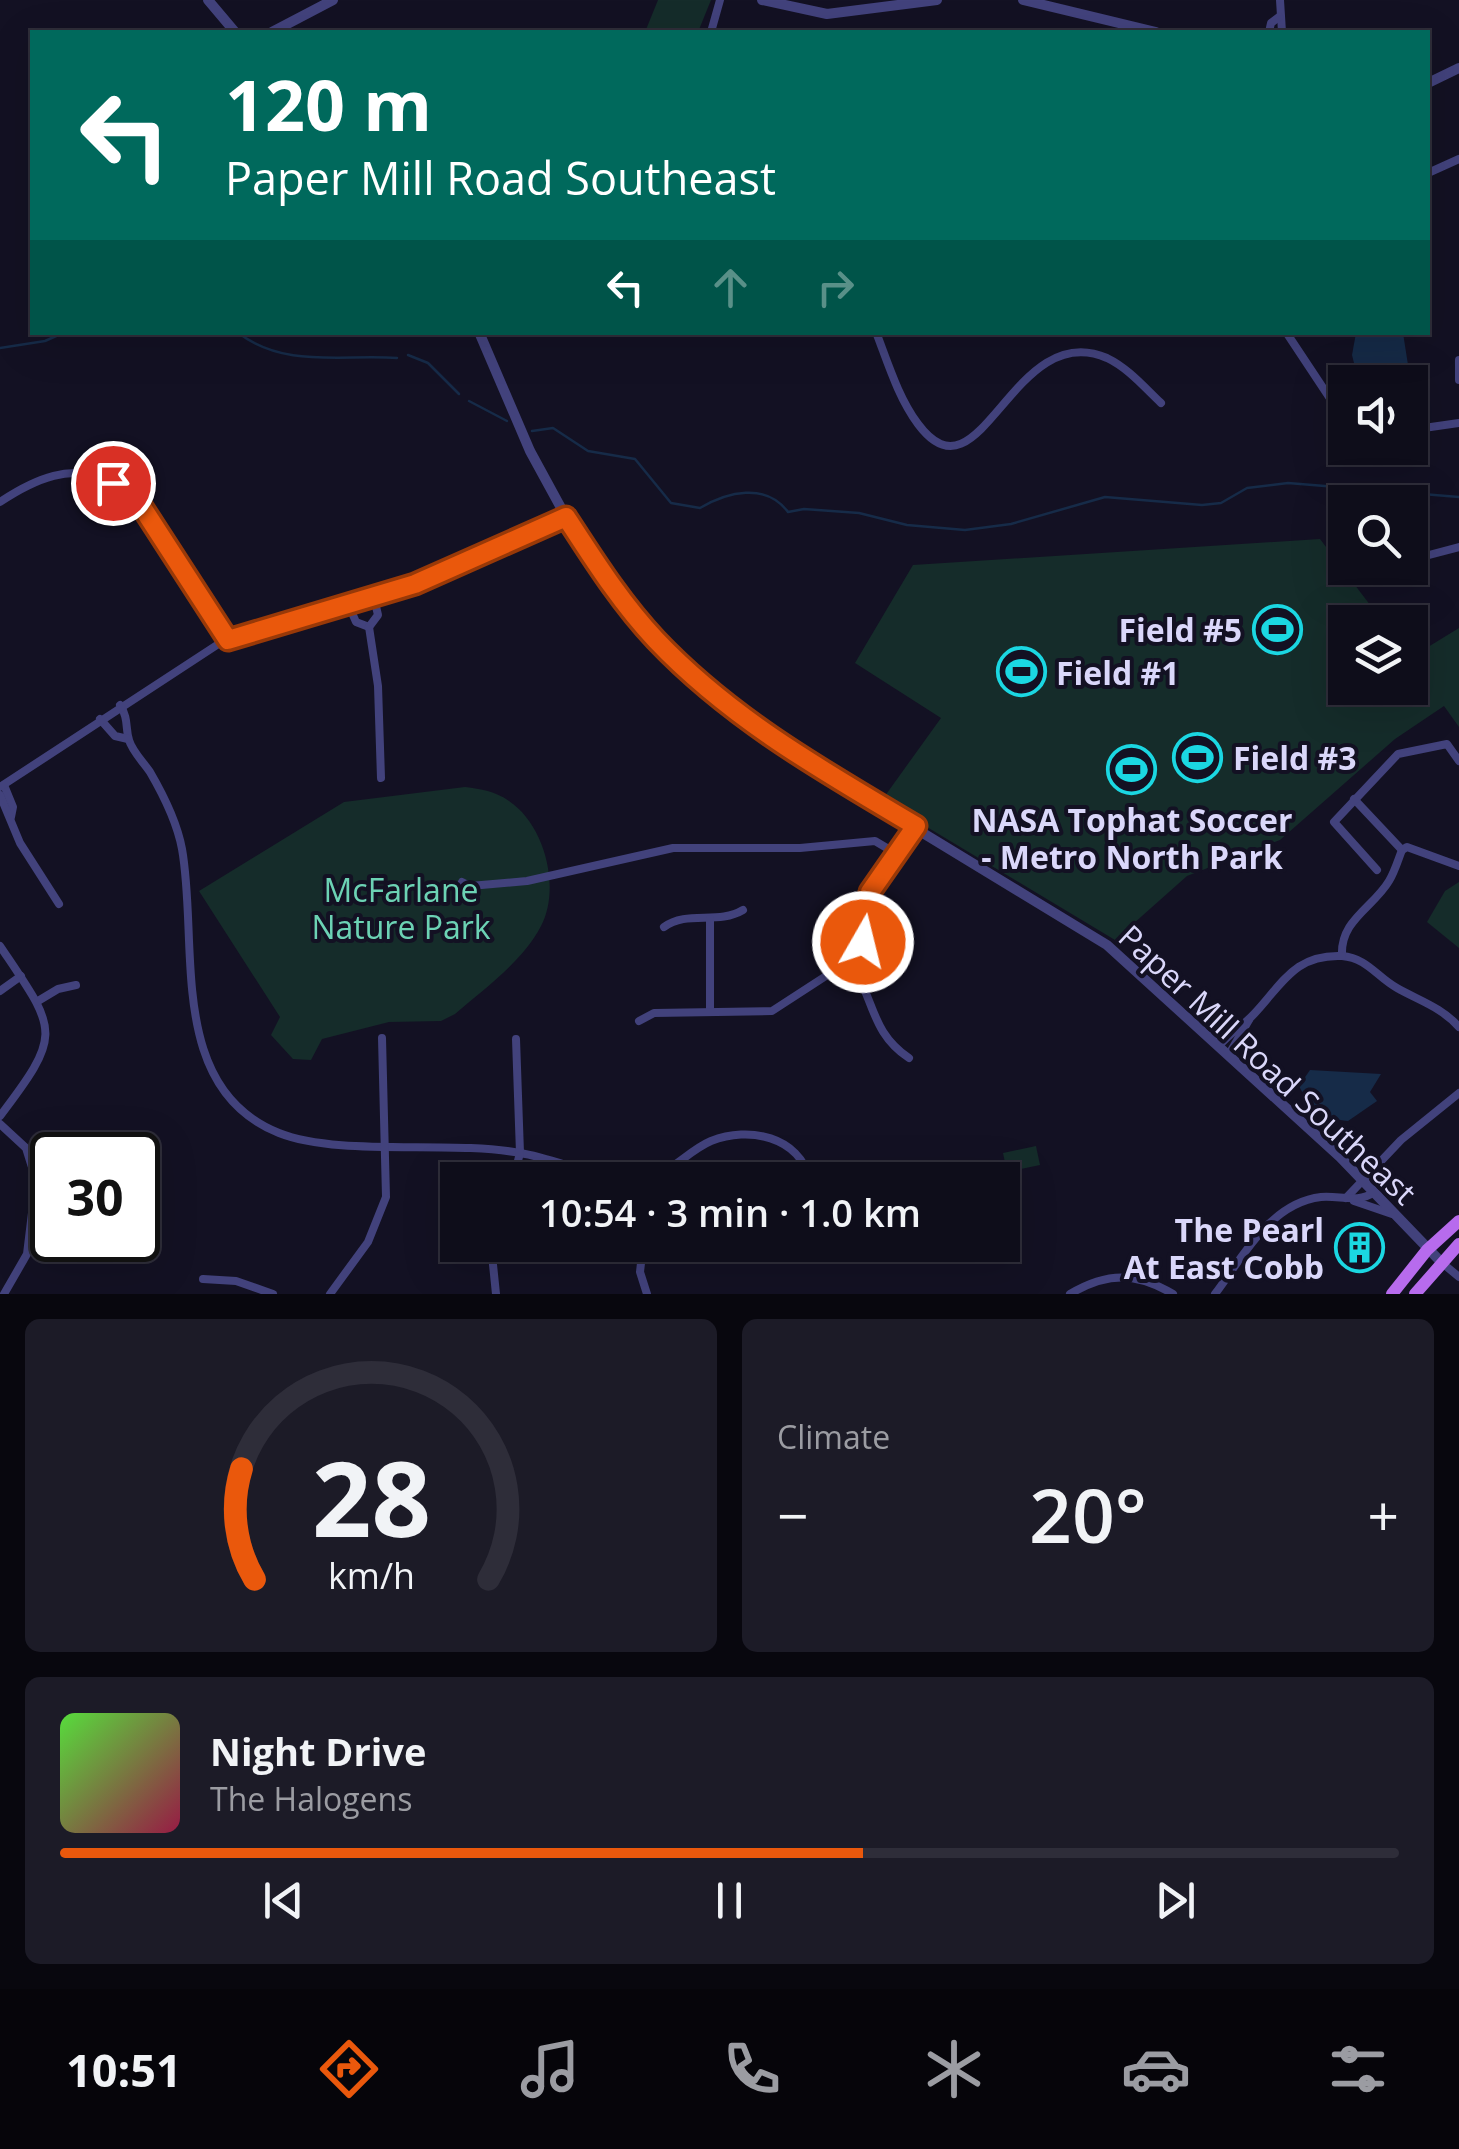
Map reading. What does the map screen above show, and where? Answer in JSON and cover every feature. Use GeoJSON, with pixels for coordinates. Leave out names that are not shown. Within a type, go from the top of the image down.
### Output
{"type":"FeatureCollection","features":[{"type":"Feature","properties":{"kind":"main road"},"geometry":{"type":"LineString","coordinates":[[1392,1294],[1427,1250],[1459,1221]]}},
{"type":"Feature","properties":{"kind":"main road"},"geometry":{"type":"LineString","coordinates":[[1414,1294],[1459,1244]]}},
{"type":"Feature","properties":{"kind":"street"},"geometry":{"type":"LineString","coordinates":[[208,0],[233,30]]}},
{"type":"Feature","properties":{"kind":"street"},"geometry":{"type":"LineString","coordinates":[[276,30],[334,0]]}},
{"type":"Feature","properties":{"kind":"street"},"geometry":{"type":"LineString","coordinates":[[712,30],[720,0]]}},
{"type":"Feature","properties":{"kind":"street"},"geometry":{"type":"LineString","coordinates":[[762,0],[827,14],[937,0]]}},
{"type":"Feature","properties":{"kind":"street"},"geometry":{"type":"LineString","coordinates":[[1024,0],[1148,30]]}},
{"type":"Feature","properties":{"kind":"street"},"geometry":{"type":"LineString","coordinates":[[1280,0],[1282,30]]}},
{"type":"Feature","properties":{"kind":"street"},"geometry":{"type":"LineString","coordinates":[[1268,30],[1270,23],[1279,17]]}},
{"type":"Feature","properties":{"kind":"street"},"geometry":{"type":"LineString","coordinates":[[1430,82],[1459,68]]}},
{"type":"Feature","properties":{"kind":"street"},"geometry":{"type":"LineString","coordinates":[[1430,172],[1459,159]]}},
{"type":"Feature","properties":{"kind":"street","name":"Paper Mill Road Southeast"},"geometry":{"type":"LineString","coordinates":[[480,335],[530,451],[566,517],[624,602],[688,671],[760,731],[1097,938],[1229,1054],[1361,1179],[1441,1262]]}},
{"type":"Feature","properties":{"kind":"street"},"geometry":{"type":"LineString","coordinates":[[877,335],[914,419],[929,436],[947,443],[978,436],[1028,374],[1065,354],[1096,354],[1114,362],[1160,403]]}},
{"type":"Feature","properties":{"kind":"street"},"geometry":{"type":"LineString","coordinates":[[1288,335],[1328,395]]}},
{"type":"Feature","properties":{"kind":"street"},"geometry":{"type":"LineString","coordinates":[[1459,360],[1459,380]]}},
{"type":"Feature","properties":{"kind":"street"},"geometry":{"type":"LineString","coordinates":[[1428,427],[1459,423]]}},
{"type":"Feature","properties":{"kind":"street"},"geometry":{"type":"LineString","coordinates":[[0,502],[32,481],[61,472],[81,472],[113,483],[142,507],[228,640]]}},
{"type":"Feature","properties":{"kind":"street"},"geometry":{"type":"LineString","coordinates":[[11,817],[13,808],[2,786],[120,706],[228,640],[374,598],[566,517]]}},
{"type":"Feature","properties":{"kind":"street"},"geometry":{"type":"LineString","coordinates":[[1428,555],[1459,547]]}},
{"type":"Feature","properties":{"kind":"street"},"geometry":{"type":"LineString","coordinates":[[368,627],[378,616],[374,598]]}},
{"type":"Feature","properties":{"kind":"street"},"geometry":{"type":"LineString","coordinates":[[348,606],[356,622],[368,627]]}},
{"type":"Feature","properties":{"kind":"street"},"geometry":{"type":"LineString","coordinates":[[368,627],[380,714],[380,778]]}},
{"type":"Feature","properties":{"kind":"street"},"geometry":{"type":"LineString","coordinates":[[120,706],[130,726],[128,739],[165,799],[181,846],[192,990],[202,1043],[214,1076],[245,1113],[280,1133],[307,1141],[520,1152],[562,1162]]}},
{"type":"Feature","properties":{"kind":"street"},"geometry":{"type":"LineString","coordinates":[[100,719],[115,736],[128,739]]}},
{"type":"Feature","properties":{"kind":"street"},"geometry":{"type":"LineString","coordinates":[[1377,870],[1334,822],[1398,754],[1446,744],[1459,761]]}},
{"type":"Feature","properties":{"kind":"street"},"geometry":{"type":"LineString","coordinates":[[0,795],[20,843],[60,904]]}},
{"type":"Feature","properties":{"kind":"street"},"geometry":{"type":"LineString","coordinates":[[1354,800],[1402,850]]}},
{"type":"Feature","properties":{"kind":"street"},"geometry":{"type":"LineString","coordinates":[[639,1021],[654,1014],[772,1010],[849,960],[863,942],[870,892],[916,826]]}},
{"type":"Feature","properties":{"kind":"street"},"geometry":{"type":"LineString","coordinates":[[462,882],[470,886],[527,881],[673,848],[800,848],[876,841],[896,854]]}},
{"type":"Feature","properties":{"kind":"street"},"geometry":{"type":"LineString","coordinates":[[1402,850],[1412,848],[1453,868],[1459,866]]}},
{"type":"Feature","properties":{"kind":"street"},"geometry":{"type":"LineString","coordinates":[[1342,956],[1349,926],[1390,880],[1402,850]]}},
{"type":"Feature","properties":{"kind":"street"},"geometry":{"type":"LineString","coordinates":[[664,927],[680,919],[710,919],[742,910]]}},
{"type":"Feature","properties":{"kind":"street"},"geometry":{"type":"LineString","coordinates":[[710,919],[710,1012]]}},
{"type":"Feature","properties":{"kind":"street"},"geometry":{"type":"LineString","coordinates":[[0,946],[38,1001],[46,1020],[47,1046],[38,1066],[0,1116]]}},
{"type":"Feature","properties":{"kind":"street"},"geometry":{"type":"LineString","coordinates":[[1219,1046],[1248,1020],[1296,965],[1322,956],[1364,962],[1393,986],[1439,1009],[1459,1028]]}},
{"type":"Feature","properties":{"kind":"street"},"geometry":{"type":"LineString","coordinates":[[849,960],[863,983],[881,1033],[910,1058]]}},
{"type":"Feature","properties":{"kind":"street"},"geometry":{"type":"LineString","coordinates":[[0,990],[21,976]]}},
{"type":"Feature","properties":{"kind":"street"},"geometry":{"type":"LineString","coordinates":[[38,1001],[76,985]]}},
{"type":"Feature","properties":{"kind":"street"},"geometry":{"type":"LineString","coordinates":[[1229,1054],[1248,1020]]}},
{"type":"Feature","properties":{"kind":"street"},"geometry":{"type":"LineString","coordinates":[[330,1294],[368,1242],[382,1212],[388,1178],[382,1038]]}},
{"type":"Feature","properties":{"kind":"street"},"geometry":{"type":"LineString","coordinates":[[516,1040],[517,1162]]}},
{"type":"Feature","properties":{"kind":"street"},"geometry":{"type":"LineString","coordinates":[[1348,1199],[1361,1179],[1459,1093]]}},
{"type":"Feature","properties":{"kind":"street"},"geometry":{"type":"LineString","coordinates":[[0,1124],[26,1148],[36,1180],[27,1254],[4,1294]]}},
{"type":"Feature","properties":{"kind":"street"},"geometry":{"type":"LineString","coordinates":[[680,1162],[710,1142],[732,1136],[768,1137],[787,1145],[802,1160],[811,1153]]}},
{"type":"Feature","properties":{"kind":"street"},"geometry":{"type":"LineString","coordinates":[[1214,1294],[1262,1232],[1286,1209],[1316,1198],[1366,1198],[1374,1192]]}},
{"type":"Feature","properties":{"kind":"street"},"geometry":{"type":"LineString","coordinates":[[1348,1199],[1394,1215]]}},
{"type":"Feature","properties":{"kind":"street"},"geometry":{"type":"LineString","coordinates":[[493,1262],[496,1294]]}},
{"type":"Feature","properties":{"kind":"street"},"geometry":{"type":"LineString","coordinates":[[641,1262],[647,1294]]}},
{"type":"Feature","properties":{"kind":"street"},"geometry":{"type":"LineString","coordinates":[[1441,1262],[1459,1277]]}},
{"type":"Feature","properties":{"kind":"street"},"geometry":{"type":"LineString","coordinates":[[1070,1294],[1116,1276],[1151,1282],[1173,1294]]}},
{"type":"Feature","properties":{"kind":"street"},"geometry":{"type":"LineString","coordinates":[[203,1280],[236,1281],[273,1294]]}},
{"type":"Feature","properties":{"kind":"green space"},"geometry":{"type":"Polygon","coordinates":[[[658,0],[711,0],[699,30],[646,30],[658,0]]]}},
{"type":"Feature","properties":{"kind":"green space","name":"NASA Tophat Soccer - Metro North Park"},"geometry":{"type":"Polygon","coordinates":[[[1320,539],[1328,550],[1328,585],[1355,585],[1370,605],[1328,605],[1328,705],[1428,705],[1428,647],[1459,628],[1459,727],[1444,706],[1395,739],[1280,840],[1187,876],[1115,940],[882,800],[941,718],[855,663],[913,565],[1320,539]]]}},
{"type":"Feature","properties":{"kind":"green space","name":"McFarlane Nature Park"},"geometry":{"type":"Polygon","coordinates":[[[465,787],[509,801],[522,812],[540,841],[550,894],[547,911],[533,939],[502,974],[441,1021],[389,1022],[322,1039],[311,1060],[293,1059],[271,1035],[280,1017],[199,891],[344,802],[465,787]]]}},
{"type":"Feature","properties":{"kind":"green space"},"geometry":{"type":"Polygon","coordinates":[[[1459,882],[1459,948],[1427,922],[1445,891],[1459,882]]]}},
{"type":"Feature","properties":{"kind":"green space"},"geometry":{"type":"Polygon","coordinates":[[[1036,1146],[1040,1165],[1020,1169],[1020,1162],[1005,1162],[1003,1153],[1036,1146]]]}},
{"type":"Feature","properties":{"kind":"water"},"geometry":{"type":"Polygon","coordinates":[[[1356,335],[1403,335],[1408,365],[1354,365],[1356,335]]]}},
{"type":"Feature","properties":{"kind":"water"},"geometry":{"type":"Polygon","coordinates":[[[1310,1070],[1381,1074],[1370,1092],[1377,1101],[1348,1121],[1325,1115],[1299,1086],[1310,1070]]]}},
{"type":"Feature","properties":{"kind":"waterway"},"geometry":{"type":"LineString","coordinates":[[0,348],[58,335]]}},
{"type":"Feature","properties":{"kind":"waterway"},"geometry":{"type":"LineString","coordinates":[[242,335],[255,344],[294,355],[397,358]]}},
{"type":"Feature","properties":{"kind":"waterway"},"geometry":{"type":"LineString","coordinates":[[408,355],[428,363],[459,394]]}},
{"type":"Feature","properties":{"kind":"waterway"},"geometry":{"type":"LineString","coordinates":[[469,401],[507,421]]}},
{"type":"Feature","properties":{"kind":"waterway"},"geometry":{"type":"LineString","coordinates":[[532,431],[553,428],[588,451],[635,459],[671,503],[700,508],[734,494],[758,493],[769,496],[788,512],[804,509],[859,513],[907,525],[965,530],[1011,524],[1105,497],[1202,505],[1221,503],[1247,488],[1288,483],[1459,497]]}},
{"type":"Feature","properties":{"kind":"place","name":"Field #5"},"geometry":{"type":"Point","coordinates":[1277,629]}},
{"type":"Feature","properties":{"kind":"place","name":"Field #1"},"geometry":{"type":"Point","coordinates":[1021,672]}},
{"type":"Feature","properties":{"kind":"place","name":"Field #3"},"geometry":{"type":"Point","coordinates":[1198,757]}},
{"type":"Feature","properties":{"kind":"place","name":"NASA Tophat Soccer - Metro North Park"},"geometry":{"type":"Point","coordinates":[1132,769]}},
{"type":"Feature","properties":{"kind":"place","name":"The Pearl At East Cobb"},"geometry":{"type":"Point","coordinates":[1359,1247]}},
{"type":"Feature","properties":{"kind":"route"},"geometry":{"type":"LineString","coordinates":[[113,483],[142,507],[228,640],[415,584],[566,517],[624,602],[657,642],[688,671],[760,731],[916,826],[866,900],[863,942]]}}]}
